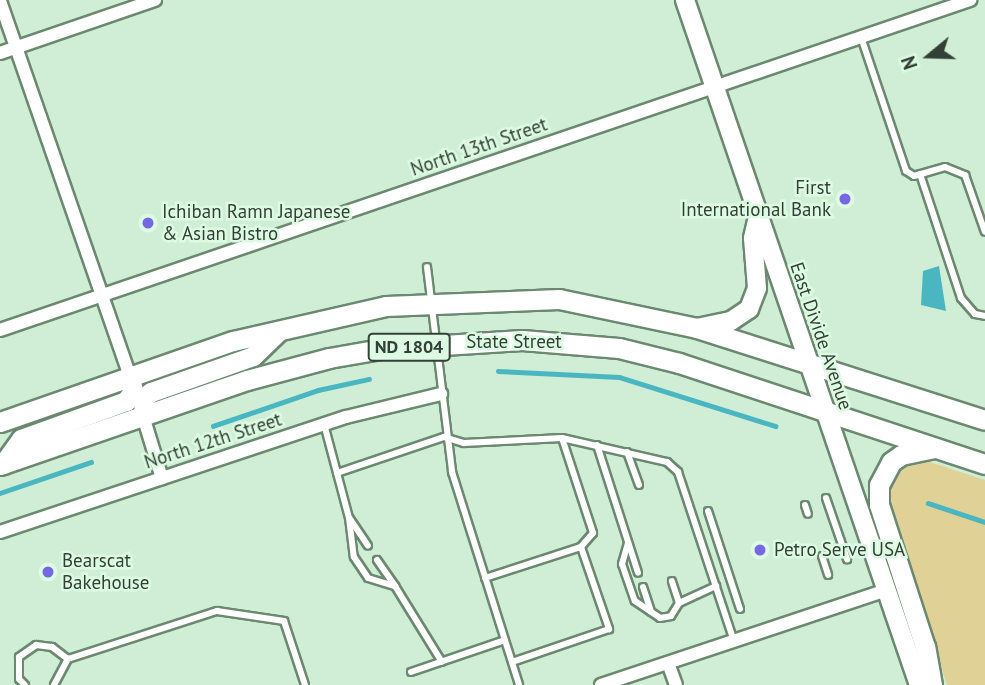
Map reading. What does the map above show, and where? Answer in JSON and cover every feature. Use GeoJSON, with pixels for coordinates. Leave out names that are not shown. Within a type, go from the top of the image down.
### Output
{"type":"FeatureCollection","features":[{"type":"Feature","properties":{"kind":"main road","name":"ND 1804"},"geometry":{"type":"LineString","coordinates":[[0,422],[233,341],[386,306],[559,299],[697,328],[985,420]]}},
{"type":"Feature","properties":{"kind":"main road"},"geometry":{"type":"LineString","coordinates":[[143,416],[144,397],[151,392],[253,356],[280,330]]}},
{"type":"Feature","properties":{"kind":"main road","name":"State Street"},"geometry":{"type":"LineString","coordinates":[[2,464],[143,416],[329,358],[434,344],[522,340],[619,348],[985,464]]}},
{"type":"Feature","properties":{"kind":"main road"},"geometry":{"type":"LineString","coordinates":[[2,464],[21,439],[126,401],[133,391],[130,377]]}},
{"type":"Feature","properties":{"kind":"main road"},"geometry":{"type":"LineString","coordinates":[[932,685],[925,647],[879,505],[879,485],[891,462],[901,455],[936,447]]}},
{"type":"Feature","properties":{"kind":"street"},"geometry":{"type":"LineString","coordinates":[[0,53],[155,0]]}},
{"type":"Feature","properties":{"kind":"street","name":"East Divide Avenue"},"geometry":{"type":"LineString","coordinates":[[685,0],[919,685]]}},
{"type":"Feature","properties":{"kind":"street","name":"North 13th Street"},"geometry":{"type":"LineString","coordinates":[[0,330],[715,88],[861,37],[934,6],[970,0]]}},
{"type":"Feature","properties":{"kind":"street"},"geometry":{"type":"LineString","coordinates":[[0,1],[130,377]]}},
{"type":"Feature","properties":{"kind":"street"},"geometry":{"type":"LineString","coordinates":[[697,328],[732,321],[752,303],[757,288],[753,238],[758,217]]}},
{"type":"Feature","properties":{"kind":"street","name":"North 12th Street"},"geometry":{"type":"LineString","coordinates":[[0,531],[324,424],[441,394]]}},
{"type":"Feature","properties":{"kind":"street"},"geometry":{"type":"LineString","coordinates":[[143,416],[162,478]]}},
{"type":"Feature","properties":{"kind":"street"},"geometry":{"type":"LineString","coordinates":[[601,685],[887,590]]}},
{"type":"Feature","properties":{"kind":"street"},"geometry":{"type":"LineString","coordinates":[[668,663],[676,685]]}},
{"type":"Feature","properties":{"kind":"lane"},"geometry":{"type":"LineString","coordinates":[[861,37],[906,171],[910,176],[945,167],[964,175],[985,232]]}},
{"type":"Feature","properties":{"kind":"lane"},"geometry":{"type":"LineString","coordinates":[[920,174],[961,298],[975,314],[985,316]]}},
{"type":"Feature","properties":{"kind":"lane"},"geometry":{"type":"LineString","coordinates":[[428,267],[444,437],[519,685]]}},
{"type":"Feature","properties":{"kind":"lane"},"geometry":{"type":"LineString","coordinates":[[324,424],[349,518],[354,557],[368,578],[394,586]]}},
{"type":"Feature","properties":{"kind":"lane"},"geometry":{"type":"LineString","coordinates":[[337,473],[444,437],[464,443],[562,438],[667,462],[678,471],[734,641]]}},
{"type":"Feature","properties":{"kind":"lane"},"geometry":{"type":"LineString","coordinates":[[485,578],[581,547],[593,533],[562,438]]}},
{"type":"Feature","properties":{"kind":"lane"},"geometry":{"type":"LineString","coordinates":[[597,445],[638,573]]}},
{"type":"Feature","properties":{"kind":"lane"},"geometry":{"type":"LineString","coordinates":[[628,452],[639,485]]}},
{"type":"Feature","properties":{"kind":"lane"},"geometry":{"type":"LineString","coordinates":[[826,498],[847,559]]}},
{"type":"Feature","properties":{"kind":"lane"},"geometry":{"type":"LineString","coordinates":[[805,505],[808,514]]}},
{"type":"Feature","properties":{"kind":"lane"},"geometry":{"type":"LineString","coordinates":[[708,510],[740,609]]}},
{"type":"Feature","properties":{"kind":"lane"},"geometry":{"type":"LineString","coordinates":[[349,518],[368,546]]}},
{"type":"Feature","properties":{"kind":"lane"},"geometry":{"type":"LineString","coordinates":[[628,543],[622,564],[635,601],[652,614],[671,616],[680,603],[716,586]]}},
{"type":"Feature","properties":{"kind":"lane"},"geometry":{"type":"LineString","coordinates":[[512,662],[609,629],[581,547]]}},
{"type":"Feature","properties":{"kind":"lane"},"geometry":{"type":"LineString","coordinates":[[822,556],[828,575]]}},
{"type":"Feature","properties":{"kind":"lane"},"geometry":{"type":"LineString","coordinates":[[377,560],[442,662]]}},
{"type":"Feature","properties":{"kind":"lane"},"geometry":{"type":"LineString","coordinates":[[672,581],[680,603]]}},
{"type":"Feature","properties":{"kind":"lane"},"geometry":{"type":"LineString","coordinates":[[643,587],[652,614]]}},
{"type":"Feature","properties":{"kind":"lane"},"geometry":{"type":"LineString","coordinates":[[54,685],[68,659],[217,611],[284,621],[305,685]]}},
{"type":"Feature","properties":{"kind":"lane"},"geometry":{"type":"LineString","coordinates":[[411,673],[505,640]]}},
{"type":"Feature","properties":{"kind":"lane"},"geometry":{"type":"LineString","coordinates":[[25,685],[19,679],[19,657],[36,645],[52,647],[68,659]]}},
{"type":"Feature","properties":{"kind":"shaded area"},"geometry":{"type":"Polygon","coordinates":[[[918,458],[985,480],[985,685],[947,685],[884,494],[895,463],[918,458]]]}},
{"type":"Feature","properties":{"kind":"water"},"geometry":{"type":"Polygon","coordinates":[[[939,266],[946,311],[921,305],[923,271],[939,266]]]}},
{"type":"Feature","properties":{"kind":"waterway"},"geometry":{"type":"LineString","coordinates":[[498,371],[619,377],[775,426]]}},
{"type":"Feature","properties":{"kind":"waterway"},"geometry":{"type":"LineString","coordinates":[[213,426],[318,390],[369,379]]}},
{"type":"Feature","properties":{"kind":"waterway"},"geometry":{"type":"LineString","coordinates":[[0,493],[91,462]]}},
{"type":"Feature","properties":{"kind":"waterway"},"geometry":{"type":"LineString","coordinates":[[928,503],[985,522]]}},
{"type":"Feature","properties":{"kind":"place","name":"First International Bank"},"geometry":{"type":"Point","coordinates":[845,199]}},
{"type":"Feature","properties":{"kind":"place","name":"Ichiban Ramn Japanese & Asian Bistro"},"geometry":{"type":"Point","coordinates":[148,223]}},
{"type":"Feature","properties":{"kind":"place","name":"Petro Serve USA"},"geometry":{"type":"Point","coordinates":[760,550]}},
{"type":"Feature","properties":{"kind":"place","name":"Bearscat Bakehouse"},"geometry":{"type":"Point","coordinates":[48,572]}}]}
